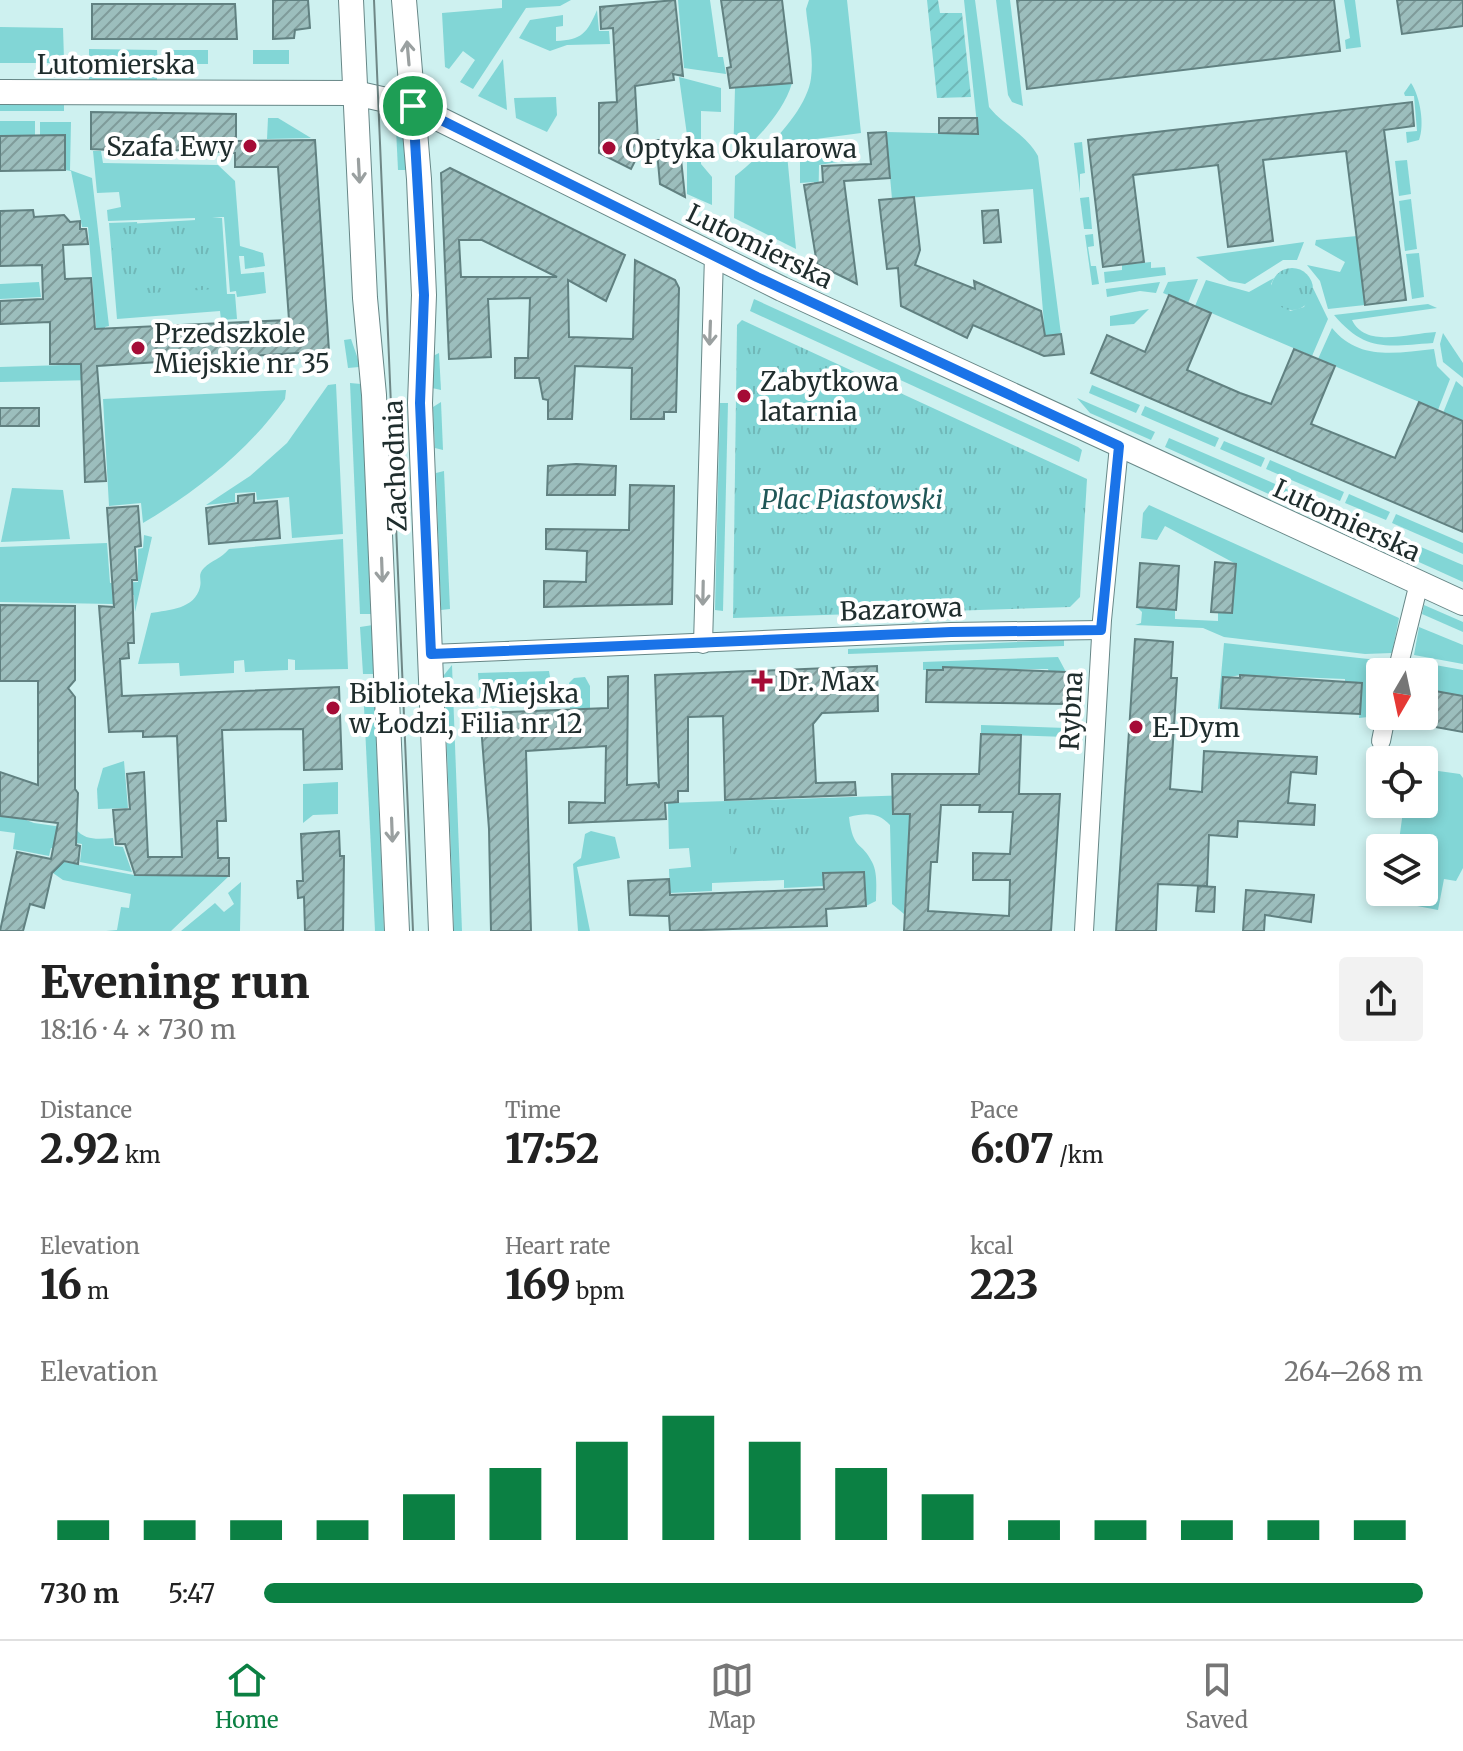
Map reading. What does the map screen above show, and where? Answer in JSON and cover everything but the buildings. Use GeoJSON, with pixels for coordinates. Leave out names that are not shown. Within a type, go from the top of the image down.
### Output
{"type":"FeatureCollection","features":[{"type":"Feature","properties":{"kind":"main road","name":"Zachodnia"},"geometry":{"type":"LineString","coordinates":[[351,0],[365,298],[374,395],[397,931]]}},
{"type":"Feature","properties":{"kind":"main road","name":"Zachodnia"},"geometry":{"type":"LineString","coordinates":[[404,0],[424,295],[420,403],[441,931]]}},
{"type":"Feature","properties":{"kind":"main road","name":"Lutomierska"},"geometry":{"type":"LineString","coordinates":[[0,92],[355,93],[413,106],[714,255],[1119,446],[1463,603]]}},
{"type":"Feature","properties":{"kind":"street"},"geometry":{"type":"LineString","coordinates":[[703,644],[714,255]]}},
{"type":"Feature","properties":{"kind":"street","name":"Rybna"},"geometry":{"type":"LineString","coordinates":[[1084,931],[1101,630],[1119,446]]}},
{"type":"Feature","properties":{"kind":"street"},"geometry":{"type":"LineString","coordinates":[[1400,658],[1419,583]]}},
{"type":"Feature","properties":{"kind":"street","name":"Bazarowa"},"geometry":{"type":"LineString","coordinates":[[431,654],[951,632],[1101,630]]}},
{"type":"Feature","properties":{"kind":"street"},"geometry":{"type":"LineString","coordinates":[[1381,741],[1383,730]]}},
{"type":"Feature","properties":{"kind":"green space"},"geometry":{"type":"Polygon","coordinates":[[[502,0],[571,0],[560,6],[526,8],[473,89],[460,82],[475,60],[463,51],[449,69],[445,67],[442,13],[502,8],[502,0]]]}},
{"type":"Feature","properties":{"kind":"green space"},"geometry":{"type":"Polygon","coordinates":[[[678,0],[710,0],[718,57],[723,57],[726,74],[684,68],[678,0]]]}},
{"type":"Feature","properties":{"kind":"green space"},"geometry":{"type":"Polygon","coordinates":[[[809,0],[847,0],[861,133],[801,141],[787,154],[796,249],[734,218],[735,176],[781,132],[808,91],[812,70],[806,9],[809,0]]]}},
{"type":"Feature","properties":{"kind":"green space"},"geometry":{"type":"Polygon","coordinates":[[[927,0],[938,0],[940,13],[962,13],[971,97],[937,98],[927,0]]]}},
{"type":"Feature","properties":{"kind":"green space"},"geometry":{"type":"Polygon","coordinates":[[[964,0],[975,0],[989,107],[1038,156],[1061,334],[1045,336],[1033,189],[892,199],[886,132],[978,134],[964,0]]]}},
{"type":"Feature","properties":{"kind":"green space"},"geometry":{"type":"Polygon","coordinates":[[[996,0],[1010,0],[1023,106],[1012,102],[1008,95],[996,0]]]}},
{"type":"Feature","properties":{"kind":"green space"},"geometry":{"type":"Polygon","coordinates":[[[1344,0],[1355,0],[1361,47],[1346,49],[1345,40],[1350,38],[1344,0]]]}},
{"type":"Feature","properties":{"kind":"green space"},"geometry":{"type":"Polygon","coordinates":[[[597,10],[599,31],[609,31],[610,44],[567,45],[550,51],[519,38],[530,20],[563,15],[563,26],[556,27],[556,41],[578,37],[586,30],[597,10]]]}},
{"type":"Feature","properties":{"kind":"green space"},"geometry":{"type":"Polygon","coordinates":[[[0,27],[63,28],[64,59],[61,63],[0,63],[0,27]]]}},
{"type":"Feature","properties":{"kind":"green space"},"geometry":{"type":"Polygon","coordinates":[[[89,49],[157,50],[158,64],[89,63],[89,49]]]}},
{"type":"Feature","properties":{"kind":"green space"},"geometry":{"type":"Polygon","coordinates":[[[166,50],[208,50],[208,64],[166,64],[166,50]]]}},
{"type":"Feature","properties":{"kind":"green space"},"geometry":{"type":"Polygon","coordinates":[[[253,50],[289,50],[289,64],[253,64],[253,50]]]}},
{"type":"Feature","properties":{"kind":"green space"},"geometry":{"type":"Polygon","coordinates":[[[503,59],[507,110],[478,96],[503,59]]]}},
{"type":"Feature","properties":{"kind":"green space"},"geometry":{"type":"Polygon","coordinates":[[[89,73],[157,75],[157,83],[89,82],[89,73]]]}},
{"type":"Feature","properties":{"kind":"green space"},"geometry":{"type":"Polygon","coordinates":[[[679,77],[721,88],[721,112],[701,111],[701,164],[712,177],[712,205],[687,194],[687,135],[679,77]]]}},
{"type":"Feature","properties":{"kind":"green space"},"geometry":{"type":"Polygon","coordinates":[[[792,83],[775,116],[733,162],[735,88],[792,83]]]}},
{"type":"Feature","properties":{"kind":"green space"},"geometry":{"type":"Polygon","coordinates":[[[1411,83],[1419,103],[1422,127],[1419,140],[1407,143],[1406,132],[1417,131],[1414,96],[1405,96],[1404,93],[1411,83]]]}},
{"type":"Feature","properties":{"kind":"green space"},"geometry":{"type":"Polygon","coordinates":[[[556,97],[557,115],[547,132],[516,118],[514,98],[556,97]]]}},
{"type":"Feature","properties":{"kind":"green space"},"geometry":{"type":"Polygon","coordinates":[[[0,103],[64,104],[64,111],[0,111],[0,103]]]}},
{"type":"Feature","properties":{"kind":"green space"},"geometry":{"type":"Polygon","coordinates":[[[268,118],[278,118],[311,138],[267,139],[268,118]]]}},
{"type":"Feature","properties":{"kind":"green space"},"geometry":{"type":"Polygon","coordinates":[[[0,121],[35,121],[35,136],[0,136],[0,121]]]}},
{"type":"Feature","properties":{"kind":"green space"},"geometry":{"type":"Polygon","coordinates":[[[40,122],[71,122],[70,170],[92,178],[109,326],[105,327],[105,338],[97,338],[88,227],[82,227],[71,171],[65,170],[65,136],[40,135],[40,122]]]}},
{"type":"Feature","properties":{"kind":"green space"},"geometry":{"type":"Polygon","coordinates":[[[396,129],[404,132],[407,170],[398,170],[396,129]]]}},
{"type":"Feature","properties":{"kind":"green space"},"geometry":{"type":"Polygon","coordinates":[[[1082,142],[1085,173],[1080,174],[1080,193],[1074,143],[1082,142]]]}},
{"type":"Feature","properties":{"kind":"green space"},"geometry":{"type":"Polygon","coordinates":[[[93,151],[101,151],[103,163],[218,165],[235,181],[240,246],[263,253],[265,266],[245,269],[244,256],[239,256],[241,274],[264,272],[266,293],[237,297],[236,291],[230,292],[224,217],[212,217],[222,218],[227,294],[235,294],[237,319],[221,320],[220,311],[117,319],[109,223],[137,222],[138,232],[195,252],[195,218],[108,221],[107,210],[121,207],[119,192],[97,193],[93,151]]]}},
{"type":"Feature","properties":{"kind":"green space"},"geometry":{"type":"Polygon","coordinates":[[[833,152],[838,162],[819,165],[818,222],[814,182],[800,183],[800,160],[805,155],[833,152]]]}},
{"type":"Feature","properties":{"kind":"green space"},"geometry":{"type":"Polygon","coordinates":[[[1407,160],[1411,194],[1399,196],[1395,161],[1407,160]]]}},
{"type":"Feature","properties":{"kind":"green space"},"geometry":{"type":"Polygon","coordinates":[[[1089,197],[1092,229],[1084,229],[1080,198],[1089,197]]]}},
{"type":"Feature","properties":{"kind":"green space"},"geometry":{"type":"Polygon","coordinates":[[[1411,199],[1417,249],[1405,251],[1399,201],[1411,199]]]}},
{"type":"Feature","properties":{"kind":"green space"},"geometry":{"type":"Polygon","coordinates":[[[213,219],[217,289],[116,295],[110,225],[213,219]]]}},
{"type":"Feature","properties":{"kind":"green space"},"geometry":{"type":"Polygon","coordinates":[[[1093,234],[1094,246],[1088,247],[1091,266],[1096,266],[1099,284],[1092,285],[1085,235],[1093,234]]]}},
{"type":"Feature","properties":{"kind":"green space"},"geometry":{"type":"Polygon","coordinates":[[[1357,236],[1365,305],[1328,309],[1320,281],[1307,265],[1340,272],[1345,262],[1315,245],[1316,240],[1357,236]]]}},
{"type":"Feature","properties":{"kind":"green space"},"geometry":{"type":"Polygon","coordinates":[[[1304,242],[1297,260],[1283,260],[1245,284],[1229,281],[1196,257],[1304,242]]]}},
{"type":"Feature","properties":{"kind":"green space"},"geometry":{"type":"Polygon","coordinates":[[[1419,253],[1424,297],[1412,299],[1406,254],[1419,253]]]}},
{"type":"Feature","properties":{"kind":"green space"},"geometry":{"type":"Polygon","coordinates":[[[1151,262],[1151,268],[1165,267],[1166,275],[1105,283],[1104,272],[1122,270],[1122,265],[1151,262]]]}},
{"type":"Feature","properties":{"kind":"green space"},"geometry":{"type":"Polygon","coordinates":[[[1292,268],[1307,274],[1313,289],[1307,304],[1292,310],[1277,304],[1271,289],[1277,274],[1292,268]]]}},
{"type":"Feature","properties":{"kind":"green space"},"geometry":{"type":"Polygon","coordinates":[[[1274,278],[1271,284],[1290,311],[1304,307],[1313,288],[1328,319],[1312,356],[1195,306],[1206,280],[1249,292],[1274,278]]]}},
{"type":"Feature","properties":{"kind":"green space"},"geometry":{"type":"Polygon","coordinates":[[[1198,279],[1188,303],[1163,293],[1168,282],[1198,279]]]}},
{"type":"Feature","properties":{"kind":"green space"},"geometry":{"type":"Polygon","coordinates":[[[39,282],[41,297],[0,299],[0,284],[39,282]]]}},
{"type":"Feature","properties":{"kind":"green space"},"geometry":{"type":"Polygon","coordinates":[[[1160,282],[1156,293],[1140,291],[1107,297],[1106,289],[1160,282]]]}},
{"type":"Feature","properties":{"kind":"green space"},"geometry":{"type":"Polygon","coordinates":[[[754,299],[1078,447],[1082,450],[1079,462],[750,311],[754,299]]]}},
{"type":"Feature","properties":{"kind":"green space"},"geometry":{"type":"Polygon","coordinates":[[[1428,304],[1437,308],[1352,320],[1359,329],[1378,337],[1436,332],[1433,343],[1390,345],[1368,341],[1357,336],[1334,315],[1428,304]]]}},
{"type":"Feature","properties":{"kind":"green space"},"geometry":{"type":"Polygon","coordinates":[[[1149,309],[1134,324],[1110,326],[1110,316],[1149,309]]]}},
{"type":"Feature","properties":{"kind":"green space","name":"Plac Piastowski"},"geometry":{"type":"Polygon","coordinates":[[[742,320],[1087,479],[1080,597],[1070,607],[733,618],[737,325],[742,320]]]}},
{"type":"Feature","properties":{"kind":"green space"},"geometry":{"type":"Polygon","coordinates":[[[1332,328],[1343,339],[1366,350],[1392,353],[1434,349],[1437,366],[1450,379],[1438,410],[1318,359],[1332,328]]]}},
{"type":"Feature","properties":{"kind":"green space"},"geometry":{"type":"Polygon","coordinates":[[[1443,333],[1463,363],[1463,378],[1443,362],[1440,344],[1443,333]]]}},
{"type":"Feature","properties":{"kind":"green space"},"geometry":{"type":"Polygon","coordinates":[[[351,339],[360,365],[348,368],[344,340],[351,339]]]}},
{"type":"Feature","properties":{"kind":"green space"},"geometry":{"type":"Polygon","coordinates":[[[439,353],[441,390],[432,388],[433,356],[439,353]]]}},
{"type":"Feature","properties":{"kind":"green space"},"geometry":{"type":"Polygon","coordinates":[[[1410,355],[1430,363],[1432,377],[1398,363],[1410,355]]]}},
{"type":"Feature","properties":{"kind":"green space"},"geometry":{"type":"Polygon","coordinates":[[[95,364],[96,380],[0,382],[0,367],[95,364]]]}},
{"type":"Feature","properties":{"kind":"green space"},"geometry":{"type":"Polygon","coordinates":[[[1456,381],[1463,387],[1463,421],[1443,413],[1456,381]]]}},
{"type":"Feature","properties":{"kind":"green space"},"geometry":{"type":"Polygon","coordinates":[[[350,383],[361,384],[371,614],[360,614],[350,383]]]}},
{"type":"Feature","properties":{"kind":"green space"},"geometry":{"type":"Polygon","coordinates":[[[336,384],[343,534],[292,538],[289,497],[257,500],[256,492],[235,493],[235,502],[206,505],[250,476],[287,443],[328,385],[336,384]]]}},
{"type":"Feature","properties":{"kind":"green space"},"geometry":{"type":"Polygon","coordinates":[[[1092,385],[1140,405],[1136,413],[1089,393],[1092,385]]]}},
{"type":"Feature","properties":{"kind":"green space"},"geometry":{"type":"Polygon","coordinates":[[[286,390],[285,399],[271,418],[238,452],[163,511],[143,523],[141,503],[109,506],[103,399],[286,390]]]}},
{"type":"Feature","properties":{"kind":"green space"},"geometry":{"type":"Polygon","coordinates":[[[1077,398],[1155,432],[1151,440],[1090,413],[1077,398]]]}},
{"type":"Feature","properties":{"kind":"green space"},"geometry":{"type":"Polygon","coordinates":[[[441,402],[443,450],[435,448],[433,407],[441,402]]]}},
{"type":"Feature","properties":{"kind":"green space"},"geometry":{"type":"Polygon","coordinates":[[[720,403],[728,403],[723,611],[715,610],[720,403]]]}},
{"type":"Feature","properties":{"kind":"green space"},"geometry":{"type":"Polygon","coordinates":[[[1145,406],[1219,438],[1215,447],[1141,415],[1145,406]]]}},
{"type":"Feature","properties":{"kind":"green space"},"geometry":{"type":"Polygon","coordinates":[[[1169,438],[1463,565],[1463,582],[1165,447],[1169,438]]]}},
{"type":"Feature","properties":{"kind":"green space"},"geometry":{"type":"Polygon","coordinates":[[[1224,441],[1265,458],[1261,467],[1220,449],[1224,441]]]}},
{"type":"Feature","properties":{"kind":"green space"},"geometry":{"type":"Polygon","coordinates":[[[1270,460],[1344,492],[1340,501],[1266,469],[1270,460]]]}},
{"type":"Feature","properties":{"kind":"green space"},"geometry":{"type":"Polygon","coordinates":[[[444,471],[450,609],[441,610],[436,473],[444,471]]]}},
{"type":"Feature","properties":{"kind":"green space"},"geometry":{"type":"Polygon","coordinates":[[[12,488],[63,490],[70,539],[1,542],[12,488]]]}},
{"type":"Feature","properties":{"kind":"green space"},"geometry":{"type":"Polygon","coordinates":[[[1349,494],[1390,512],[1386,520],[1345,503],[1349,494]]]}},
{"type":"Feature","properties":{"kind":"green space"},"geometry":{"type":"Polygon","coordinates":[[[1149,505],[1399,618],[1392,653],[1365,654],[1224,637],[1203,628],[1135,625],[1141,623],[1142,612],[1137,607],[1175,610],[1175,619],[1218,621],[1218,612],[1232,613],[1236,564],[1165,526],[1157,540],[1141,538],[1143,513],[1149,505]]]}},
{"type":"Feature","properties":{"kind":"green space"},"geometry":{"type":"Polygon","coordinates":[[[1396,514],[1463,543],[1463,554],[1392,523],[1396,514]]]}},
{"type":"Feature","properties":{"kind":"green space"},"geometry":{"type":"Polygon","coordinates":[[[144,535],[152,537],[135,612],[134,595],[113,595],[113,604],[0,602],[0,547],[107,543],[110,583],[138,582],[138,549],[143,548],[144,535]]]}},
{"type":"Feature","properties":{"kind":"green space"},"geometry":{"type":"Polygon","coordinates":[[[343,539],[348,669],[295,670],[295,660],[288,659],[288,670],[245,672],[244,660],[234,661],[234,673],[180,676],[179,663],[138,664],[151,613],[180,607],[193,600],[200,587],[202,570],[229,549],[343,539]]]}},
{"type":"Feature","properties":{"kind":"green space"},"geometry":{"type":"Polygon","coordinates":[[[1424,605],[1463,622],[1463,632],[1422,614],[1424,605]]]}},
{"type":"Feature","properties":{"kind":"green space"},"geometry":{"type":"Polygon","coordinates":[[[373,625],[374,674],[363,674],[360,627],[373,625]]]}},
{"type":"Feature","properties":{"kind":"green space"},"geometry":{"type":"Polygon","coordinates":[[[1419,627],[1463,645],[1463,664],[1414,655],[1419,627]]]}},
{"type":"Feature","properties":{"kind":"green space"},"geometry":{"type":"Polygon","coordinates":[[[1064,640],[1064,646],[848,654],[848,649],[1064,640]]]}},
{"type":"Feature","properties":{"kind":"green space"},"geometry":{"type":"Polygon","coordinates":[[[1224,643],[1366,659],[1366,717],[1359,718],[1362,683],[1345,682],[1345,679],[1241,675],[1223,678],[1221,708],[1218,709],[1224,643]]]}},
{"type":"Feature","properties":{"kind":"green space"},"geometry":{"type":"Polygon","coordinates":[[[1058,657],[1066,672],[1049,672],[1048,669],[923,670],[923,662],[1058,657]]]}},
{"type":"Feature","properties":{"kind":"green space"},"geometry":{"type":"Polygon","coordinates":[[[452,665],[462,931],[454,931],[444,675],[452,665]]]}},
{"type":"Feature","properties":{"kind":"green space"},"geometry":{"type":"Polygon","coordinates":[[[1438,666],[1463,670],[1463,696],[1438,692],[1438,666]]]}},
{"type":"Feature","properties":{"kind":"green space"},"geometry":{"type":"Polygon","coordinates":[[[549,671],[554,700],[480,702],[478,673],[549,671]]]}},
{"type":"Feature","properties":{"kind":"green space"},"geometry":{"type":"Polygon","coordinates":[[[585,677],[590,686],[590,709],[570,710],[569,683],[574,678],[585,677]]]}},
{"type":"Feature","properties":{"kind":"green space"},"geometry":{"type":"Polygon","coordinates":[[[374,685],[384,931],[375,931],[363,686],[374,685]]]}},
{"type":"Feature","properties":{"kind":"green space"},"geometry":{"type":"Polygon","coordinates":[[[981,725],[1066,728],[1066,737],[981,734],[981,725]]]}},
{"type":"Feature","properties":{"kind":"green space"},"geometry":{"type":"Polygon","coordinates":[[[124,761],[128,808],[98,809],[97,789],[103,768],[124,761]]]}},
{"type":"Feature","properties":{"kind":"green space"},"geometry":{"type":"Polygon","coordinates":[[[1438,771],[1460,774],[1463,778],[1463,868],[1456,881],[1444,879],[1438,910],[1417,906],[1438,906],[1438,834],[1400,834],[1402,818],[1438,818],[1438,771]]]}},
{"type":"Feature","properties":{"kind":"green space"},"geometry":{"type":"Polygon","coordinates":[[[338,782],[338,814],[313,815],[303,823],[303,784],[338,782]]]}},
{"type":"Feature","properties":{"kind":"green space"},"geometry":{"type":"Polygon","coordinates":[[[911,795],[904,914],[892,904],[890,825],[871,815],[849,817],[855,841],[868,855],[875,871],[876,901],[866,906],[864,872],[824,873],[824,886],[784,888],[784,880],[712,883],[712,891],[670,893],[669,869],[691,867],[689,848],[669,849],[668,803],[911,795]]]}},
{"type":"Feature","properties":{"kind":"green space"},"geometry":{"type":"Polygon","coordinates":[[[783,807],[807,810],[814,825],[816,866],[766,857],[731,858],[728,809],[783,807]]]}},
{"type":"Feature","properties":{"kind":"green space"},"geometry":{"type":"Polygon","coordinates":[[[0,810],[34,823],[76,829],[88,837],[113,838],[114,846],[123,847],[132,872],[80,862],[82,844],[64,841],[61,850],[51,848],[49,856],[13,849],[15,833],[0,831],[0,810]]]}},
{"type":"Feature","properties":{"kind":"green space"},"geometry":{"type":"Polygon","coordinates":[[[591,831],[615,837],[620,858],[577,867],[590,931],[578,931],[573,864],[581,858],[585,834],[591,831]]]}},
{"type":"Feature","properties":{"kind":"green space"},"geometry":{"type":"Polygon","coordinates":[[[59,861],[134,875],[229,876],[171,931],[106,931],[117,930],[121,907],[129,908],[131,894],[63,880],[53,873],[59,861]]]}},
{"type":"Feature","properties":{"kind":"green space"},"geometry":{"type":"Polygon","coordinates":[[[241,882],[240,931],[181,931],[215,903],[224,912],[234,904],[228,893],[241,882]]]}},
{"type":"Feature","properties":{"kind":"tram line"},"geometry":{"type":"LineString","coordinates":[[374,0],[413,931]]}},
{"type":"Feature","properties":{"kind":"place","name":"Szafa Ewy"},"geometry":{"type":"Point","coordinates":[250,146]}},
{"type":"Feature","properties":{"kind":"place","name":"Optyka Okularowa"},"geometry":{"type":"Point","coordinates":[609,148]}},
{"type":"Feature","properties":{"kind":"place","name":"Przedszkole Miejskie nr 35"},"geometry":{"type":"Point","coordinates":[138,348]}},
{"type":"Feature","properties":{"kind":"place","name":"Zabytkowa latarnia"},"geometry":{"type":"Point","coordinates":[744,396]}},
{"type":"Feature","properties":{"kind":"place","name":"Dr. Max"},"geometry":{"type":"Point","coordinates":[762,681]}},
{"type":"Feature","properties":{"kind":"place","name":"Biblioteka Miejska w Łodzi, Filia nr 12"},"geometry":{"type":"Point","coordinates":[333,708]}},
{"type":"Feature","properties":{"kind":"place","name":"E-Dym"},"geometry":{"type":"Point","coordinates":[1136,727]}},
{"type":"Feature","properties":{"kind":"route"},"geometry":{"type":"LineString","coordinates":[[413,106],[757,277],[1119,446],[1101,630],[951,632],[431,654],[420,403],[424,295],[413,106]]}}]}
